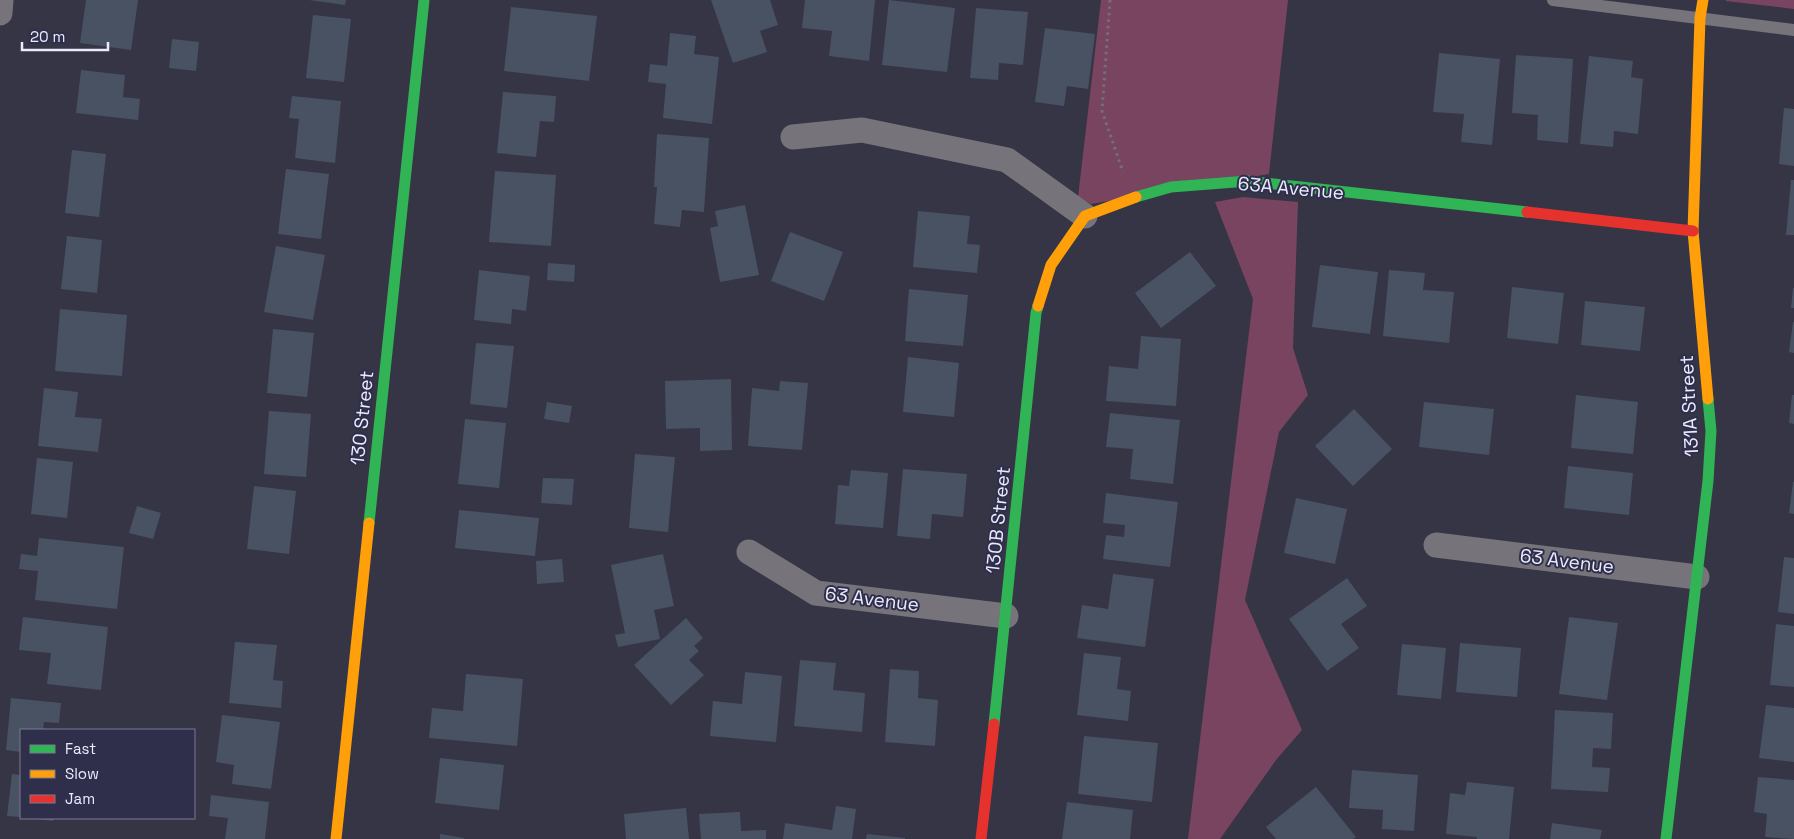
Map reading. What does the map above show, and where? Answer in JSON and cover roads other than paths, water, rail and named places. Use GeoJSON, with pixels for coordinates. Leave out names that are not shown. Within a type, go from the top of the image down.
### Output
{"type":"FeatureCollection","features":[{"type":"Feature","properties":{"kind":"street"},"geometry":{"type":"LineString","coordinates":[[0,13],[1,0]]}},
{"type":"Feature","properties":{"kind":"street","name":"130 Street"},"geometry":{"type":"LineString","coordinates":[[336,839],[424,0]]}},
{"type":"Feature","properties":{"kind":"street","name":"131A Street"},"geometry":{"type":"LineString","coordinates":[[1666,839],[1708,481],[1711,431],[1694,231],[1700,18],[1703,0]]}},
{"type":"Feature","properties":{"kind":"street"},"geometry":{"type":"LineString","coordinates":[[794,138],[862,130],[1007,160],[1085,216]]}},
{"type":"Feature","properties":{"kind":"street","name":"63A Avenue"},"geometry":{"type":"LineString","coordinates":[[1085,216],[1133,198],[1171,187],[1248,181],[1694,231]]}},
{"type":"Feature","properties":{"kind":"street","name":"130B Street"},"geometry":{"type":"LineString","coordinates":[[981,839],[1006,616],[1036,313],[1051,265],[1085,216]]}},
{"type":"Feature","properties":{"kind":"street","name":"63 Avenue"},"geometry":{"type":"LineString","coordinates":[[1436,545],[1697,577]]}},
{"type":"Feature","properties":{"kind":"street","name":"63 Avenue"},"geometry":{"type":"LineString","coordinates":[[749,552],[816,593],[1006,616]]}},
{"type":"Feature","properties":{"kind":"lane"},"geometry":{"type":"LineString","coordinates":[[1553,0],[1794,30]]}}]}
